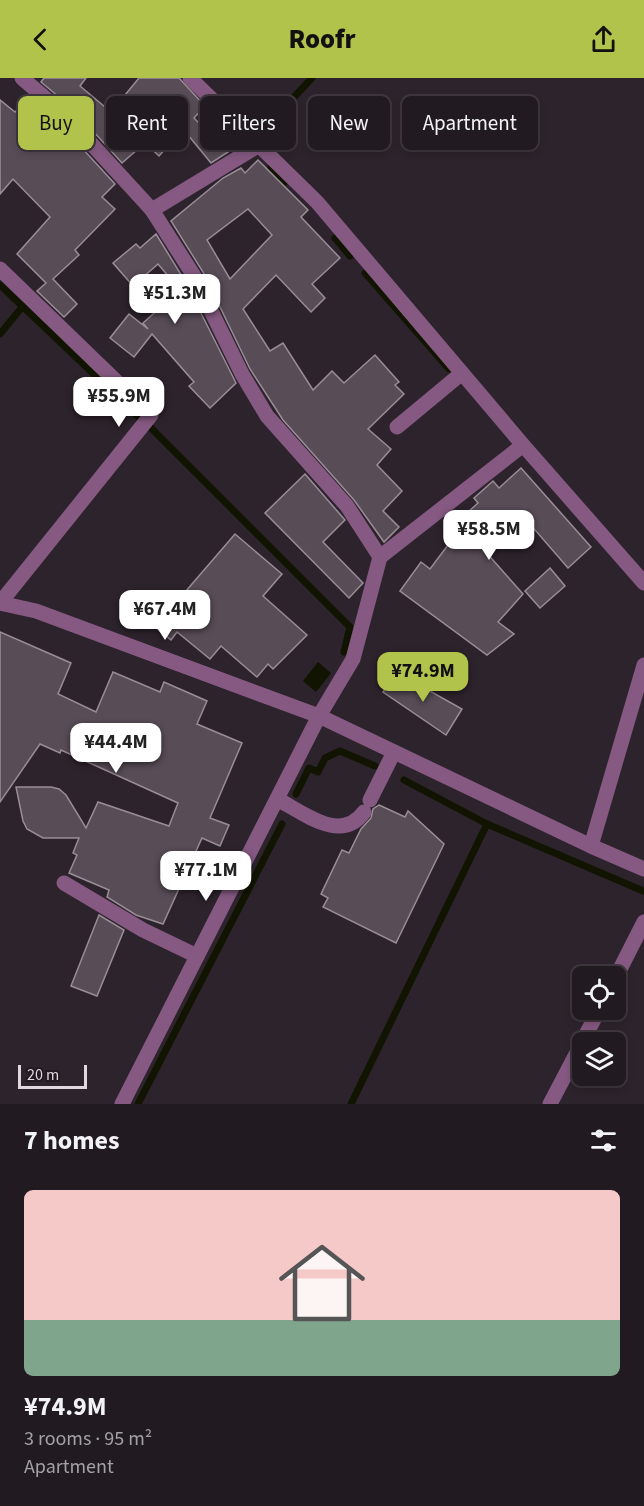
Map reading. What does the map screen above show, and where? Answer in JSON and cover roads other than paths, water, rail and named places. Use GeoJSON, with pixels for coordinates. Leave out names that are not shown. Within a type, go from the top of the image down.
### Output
{"type":"FeatureCollection","features":[{"type":"Feature","properties":{"kind":"street"},"geometry":{"type":"LineString","coordinates":[[22,78],[66,116],[152,210],[194,276],[242,374],[267,416],[347,506],[380,557]]}},
{"type":"Feature","properties":{"kind":"street"},"geometry":{"type":"LineString","coordinates":[[190,78],[209,96]]}},
{"type":"Feature","properties":{"kind":"street"},"geometry":{"type":"LineString","coordinates":[[152,210],[251,150]]}},
{"type":"Feature","properties":{"kind":"street"},"geometry":{"type":"LineString","coordinates":[[267,150],[317,202],[523,445],[644,583]]}},
{"type":"Feature","properties":{"kind":"street"},"geometry":{"type":"LineString","coordinates":[[0,269],[151,415],[0,603],[36,611],[319,716],[644,869]]}},
{"type":"Feature","properties":{"kind":"street"},"geometry":{"type":"LineString","coordinates":[[397,428],[462,373]]}},
{"type":"Feature","properties":{"kind":"street"},"geometry":{"type":"LineString","coordinates":[[122,1104],[319,716],[353,658],[380,557],[523,445]]}},
{"type":"Feature","properties":{"kind":"street"},"geometry":{"type":"LineString","coordinates":[[591,846],[600,808],[644,665]]}},
{"type":"Feature","properties":{"kind":"street"},"geometry":{"type":"LineString","coordinates":[[277,799],[331,826],[343,828],[357,822],[394,752]]}},
{"type":"Feature","properties":{"kind":"street"},"geometry":{"type":"LineString","coordinates":[[64,883],[144,930],[197,956]]}},
{"type":"Feature","properties":{"kind":"street"},"geometry":{"type":"LineString","coordinates":[[622,966],[644,922]]}},
{"type":"Feature","properties":{"kind":"street"},"geometry":{"type":"LineString","coordinates":[[550,1104],[572,1062]]}},
{"type":"Feature","properties":{"kind":"waterway"},"geometry":{"type":"LineString","coordinates":[[295,96],[312,78]]}},
{"type":"Feature","properties":{"kind":"waterway"},"geometry":{"type":"LineString","coordinates":[[271,167],[285,182]]}},
{"type":"Feature","properties":{"kind":"waterway"},"geometry":{"type":"LineString","coordinates":[[335,238],[350,256]]}},
{"type":"Feature","properties":{"kind":"waterway"},"geometry":{"type":"LineString","coordinates":[[365,273],[449,369]]}},
{"type":"Feature","properties":{"kind":"waterway"},"geometry":{"type":"LineString","coordinates":[[0,285],[139,417]]}},
{"type":"Feature","properties":{"kind":"waterway"},"geometry":{"type":"LineString","coordinates":[[0,334],[23,306]]}},
{"type":"Feature","properties":{"kind":"waterway"},"geometry":{"type":"LineString","coordinates":[[151,428],[350,627],[344,652]]}},
{"type":"Feature","properties":{"kind":"waterway"},"geometry":{"type":"LineString","coordinates":[[296,794],[309,768],[318,772],[325,758],[340,751],[375,766]]}},
{"type":"Feature","properties":{"kind":"waterway"},"geometry":{"type":"LineString","coordinates":[[404,780],[487,824],[643,891]]}},
{"type":"Feature","properties":{"kind":"waterway"},"geometry":{"type":"LineString","coordinates":[[138,1104],[282,824]]}},
{"type":"Feature","properties":{"kind":"waterway"},"geometry":{"type":"LineString","coordinates":[[351,1104],[487,824]]}}]}
